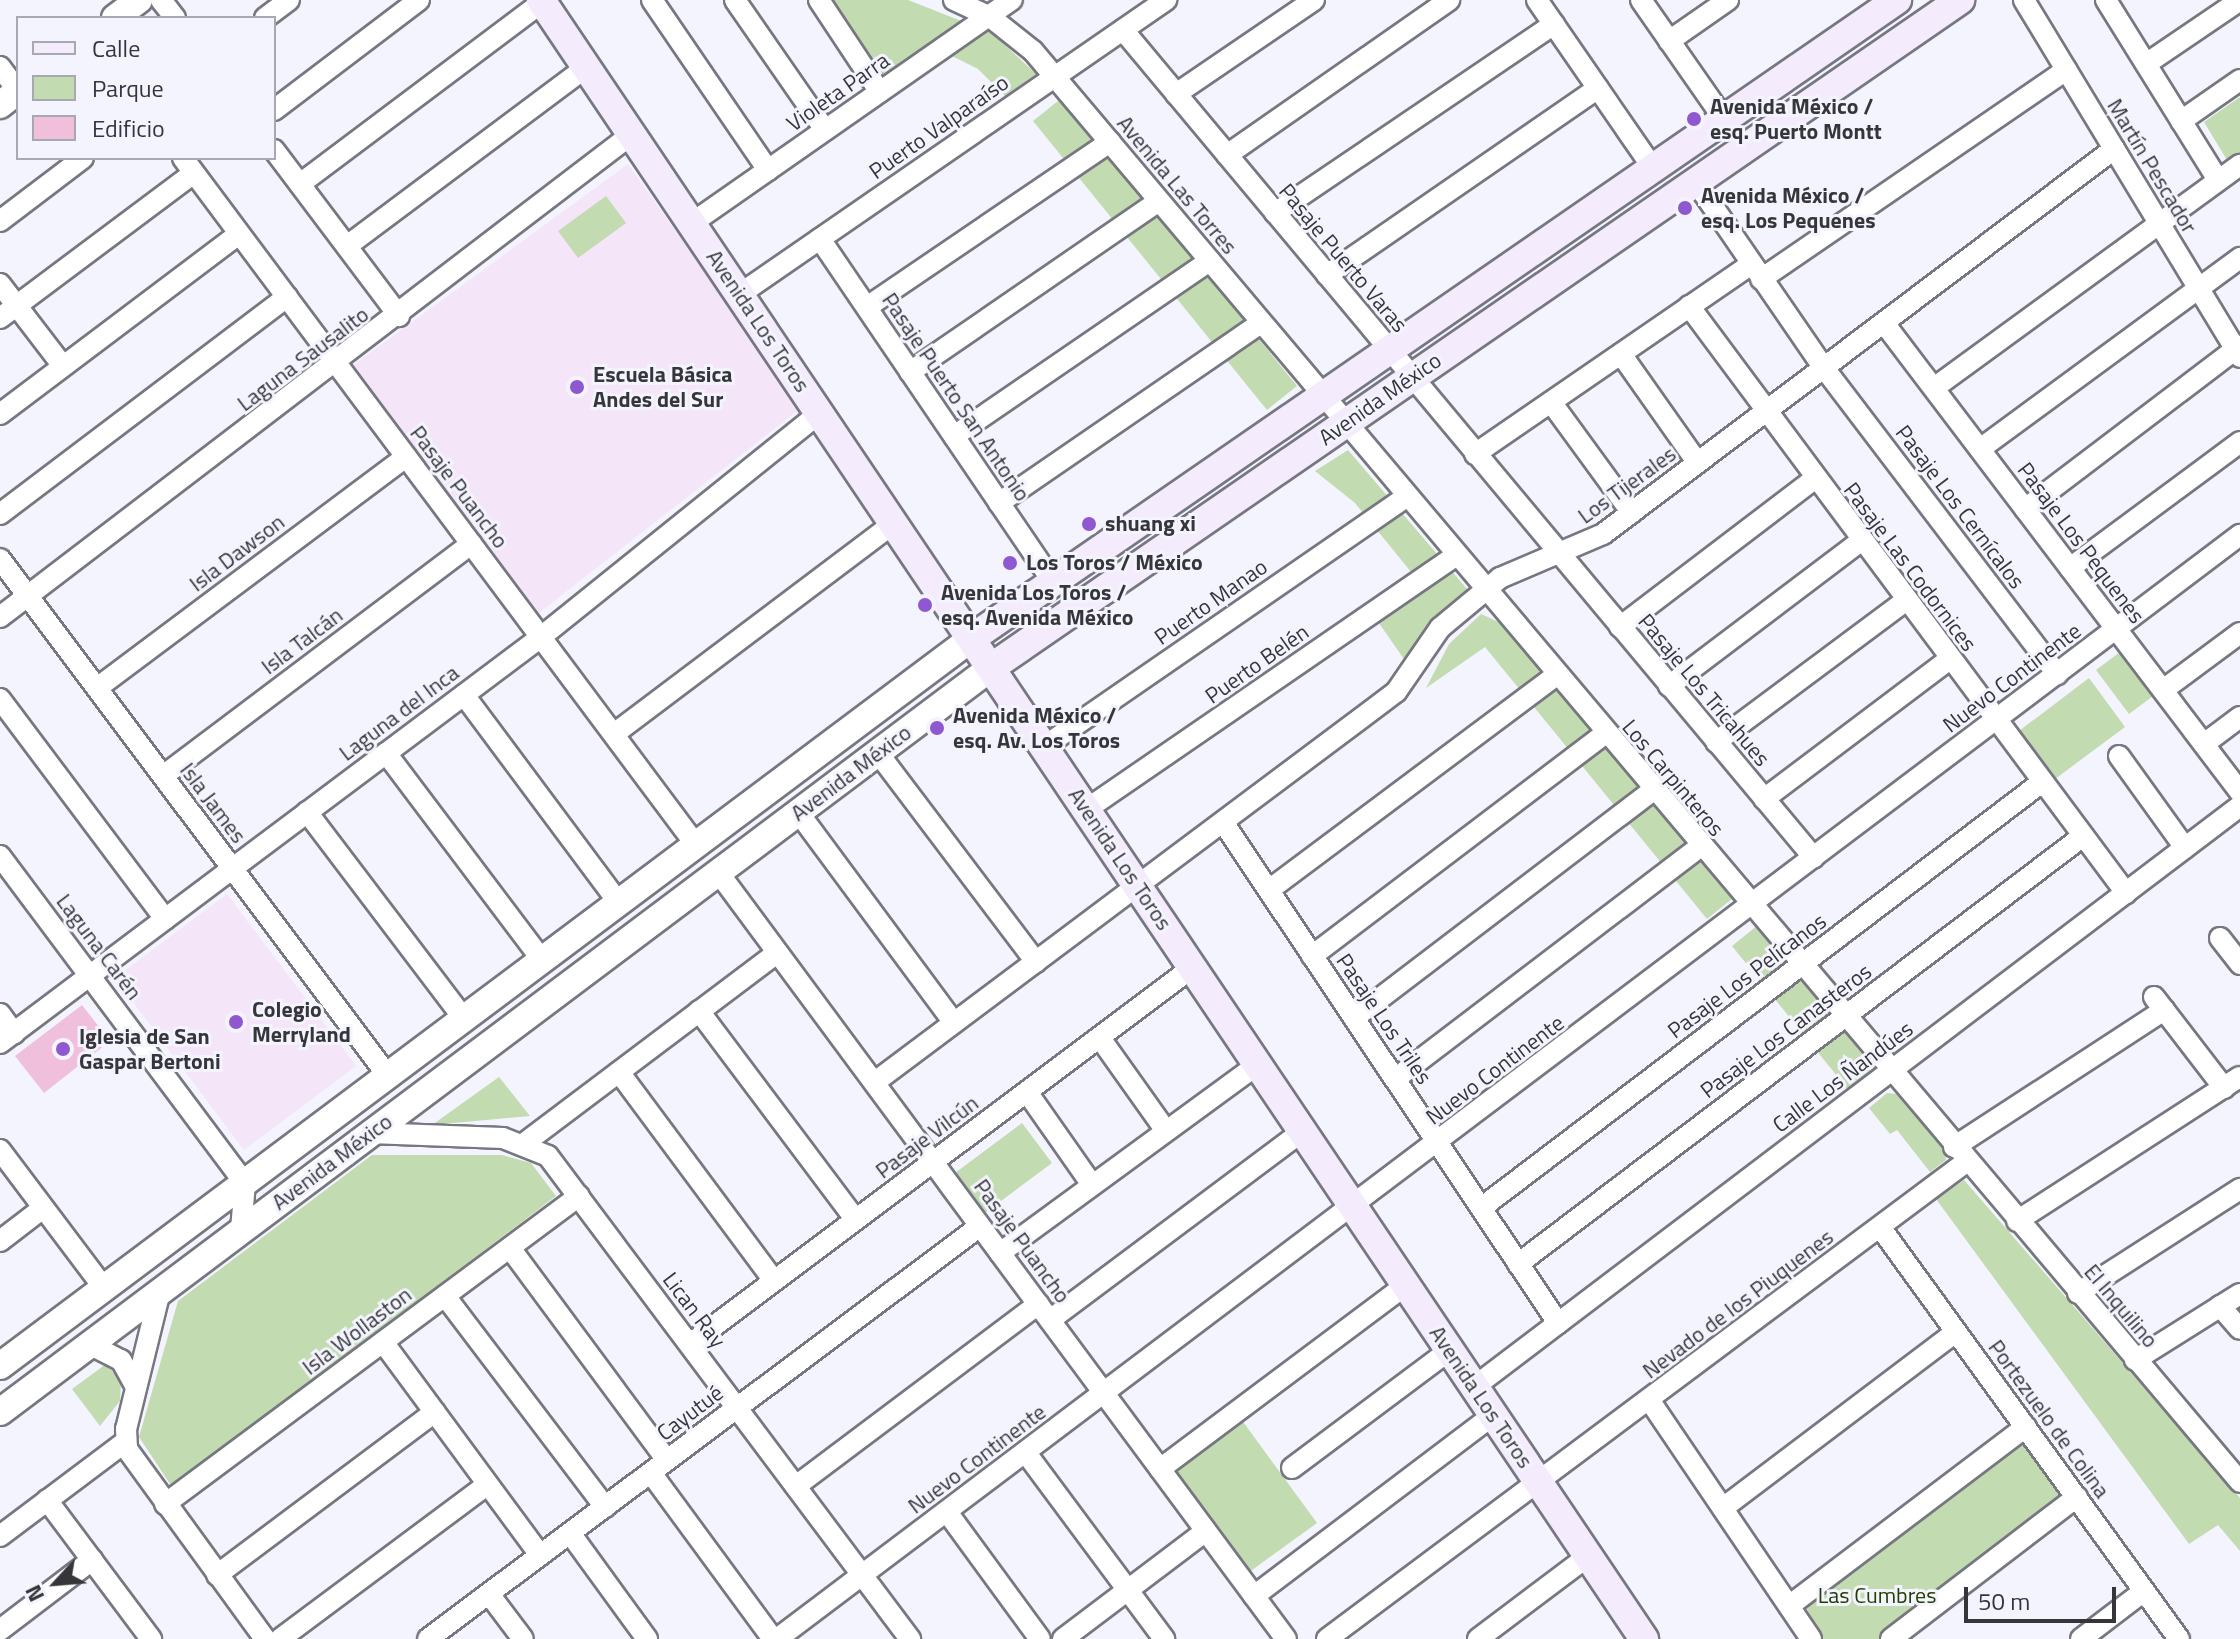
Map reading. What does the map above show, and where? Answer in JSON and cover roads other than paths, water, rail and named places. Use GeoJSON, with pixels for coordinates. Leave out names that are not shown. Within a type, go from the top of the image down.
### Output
{"type":"FeatureCollection","features":[{"type":"Feature","properties":{"kind":"main road","name":"Avenida México"},"geometry":{"type":"LineString","coordinates":[[972,638],[1897,0]]}},
{"type":"Feature","properties":{"kind":"main road","name":"Avenida México"},"geometry":{"type":"LineString","coordinates":[[992,667],[1960,0]]}},
{"type":"Feature","properties":{"kind":"main road","name":"Avenida Los Toros"},"geometry":{"type":"LineString","coordinates":[[542,1],[1642,1639]]}},
{"type":"Feature","properties":{"kind":"street"},"geometry":{"type":"LineString","coordinates":[[118,16],[139,0]]}},
{"type":"Feature","properties":{"kind":"street"},"geometry":{"type":"LineString","coordinates":[[161,0],[173,16]]}},
{"type":"Feature","properties":{"kind":"street"},"geometry":{"type":"LineString","coordinates":[[268,16],[289,0]]}},
{"type":"Feature","properties":{"kind":"street"},"geometry":{"type":"LineString","coordinates":[[276,108],[419,0]]}},
{"type":"Feature","properties":{"kind":"street"},"geometry":{"type":"LineString","coordinates":[[652,0],[768,170]]}},
{"type":"Feature","properties":{"kind":"street"},"geometry":{"type":"LineString","coordinates":[[735,0],[825,130]]}},
{"type":"Feature","properties":{"kind":"street"},"geometry":{"type":"LineString","coordinates":[[819,0],[880,92]]}},
{"type":"Feature","properties":{"kind":"street","name":"Avenida Las Torres"},"geometry":{"type":"LineString","coordinates":[[954,0],[989,16],[1016,34],[1110,142],[1344,424]]}},
{"type":"Feature","properties":{"kind":"street","name":"Violeta Parra"},"geometry":{"type":"LineString","coordinates":[[692,223],[1012,0]]}},
{"type":"Feature","properties":{"kind":"street","name":"Puerto Valparaíso"},"geometry":{"type":"LineString","coordinates":[[740,294],[1166,0]]}},
{"type":"Feature","properties":{"kind":"street"},"geometry":{"type":"LineString","coordinates":[[1176,94],[1314,0]]}},
{"type":"Feature","properties":{"kind":"street"},"geometry":{"type":"LineString","coordinates":[[1227,155],[1449,0]]}},
{"type":"Feature","properties":{"kind":"street"},"geometry":{"type":"LineString","coordinates":[[1537,0],[1653,168]]}},
{"type":"Feature","properties":{"kind":"street"},"geometry":{"type":"LineString","coordinates":[[1641,0],[1724,119]]}},
{"type":"Feature","properties":{"kind":"street"},"geometry":{"type":"LineString","coordinates":[[1669,41],[1728,0]]}},
{"type":"Feature","properties":{"kind":"street","name":"Martín Pescador"},"geometry":{"type":"LineString","coordinates":[[2024,0],[2239,351]]}},
{"type":"Feature","properties":{"kind":"street"},"geometry":{"type":"LineString","coordinates":[[2146,64],[2240,0]]}},
{"type":"Feature","properties":{"kind":"street"},"geometry":{"type":"LineString","coordinates":[[300,184],[542,1]]}},
{"type":"Feature","properties":{"kind":"street"},"geometry":{"type":"LineString","coordinates":[[2113,2],[2146,64],[2218,180]]}},
{"type":"Feature","properties":{"kind":"street"},"geometry":{"type":"LineString","coordinates":[[1275,213],[1554,24]]}},
{"type":"Feature","properties":{"kind":"street","name":"Pasaje Puerto Varas"},"geometry":{"type":"LineString","coordinates":[[1123,30],[1558,553]]}},
{"type":"Feature","properties":{"kind":"street"},"geometry":{"type":"LineString","coordinates":[[0,67],[16,88]]}},
{"type":"Feature","properties":{"kind":"street"},"geometry":{"type":"LineString","coordinates":[[347,246],[586,67]]}},
{"type":"Feature","properties":{"kind":"street"},"geometry":{"type":"LineString","coordinates":[[1475,454],[1689,306],[1756,272],[2066,70]]}},
{"type":"Feature","properties":{"kind":"street"},"geometry":{"type":"LineString","coordinates":[[2181,121],[2240,80]]}},
{"type":"Feature","properties":{"kind":"street"},"geometry":{"type":"LineString","coordinates":[[1327,275],[1598,88]]}},
{"type":"Feature","properties":{"kind":"street"},"geometry":{"type":"LineString","coordinates":[[0,105],[16,93]]}},
{"type":"Feature","properties":{"kind":"street","name":"Laguna Sausalito"},"geometry":{"type":"LineString","coordinates":[[0,617],[337,364],[632,134]]}},
{"type":"Feature","properties":{"kind":"street"},"geometry":{"type":"LineString","coordinates":[[867,307],[1110,142]]}},
{"type":"Feature","properties":{"kind":"street","name":"Los Tijerales"},"geometry":{"type":"LineString","coordinates":[[875,1082],[1396,692],[1440,628],[1483,591],[1518,567],[1593,541],[2114,149]]}},
{"type":"Feature","properties":{"kind":"street"},"geometry":{"type":"LineString","coordinates":[[276,153],[399,316]]}},
{"type":"Feature","properties":{"kind":"street"},"geometry":{"type":"LineString","coordinates":[[0,221],[80,160]]}},
{"type":"Feature","properties":{"kind":"street"},"geometry":{"type":"LineString","coordinates":[[0,318],[188,165]]}},
{"type":"Feature","properties":{"kind":"street","name":"Pasaje Puancho"},"geometry":{"type":"LineString","coordinates":[[188,165],[696,845]]}},
{"type":"Feature","properties":{"kind":"street"},"geometry":{"type":"LineString","coordinates":[[1934,388],[2240,165]]}},
{"type":"Feature","properties":{"kind":"street"},"geometry":{"type":"LineString","coordinates":[[1696,182],[1824,368]]}},
{"type":"Feature","properties":{"kind":"street"},"geometry":{"type":"LineString","coordinates":[[910,372],[1159,201]]}},
{"type":"Feature","properties":{"kind":"street"},"geometry":{"type":"LineString","coordinates":[[0,414],[239,234]]}},
{"type":"Feature","properties":{"kind":"street","name":"Pasaje Puerto San Antonio"},"geometry":{"type":"LineString","coordinates":[[820,239],[1053,582]]}},
{"type":"Feature","properties":{"kind":"street"},"geometry":{"type":"LineString","coordinates":[[1980,449],[2240,258]]}},
{"type":"Feature","properties":{"kind":"street"},"geometry":{"type":"LineString","coordinates":[[954,436],[1210,261]]}},
{"type":"Feature","properties":{"kind":"street"},"geometry":{"type":"LineString","coordinates":[[0,284],[63,366]]}},
{"type":"Feature","properties":{"kind":"street"},"geometry":{"type":"LineString","coordinates":[[0,514],[287,297]]}},
{"type":"Feature","properties":{"kind":"street","name":"Pasaje Las Codornices"},"geometry":{"type":"LineString","coordinates":[[1689,306],[1764,413],[2126,893]]}},
{"type":"Feature","properties":{"kind":"street"},"geometry":{"type":"LineString","coordinates":[[999,503],[1261,323]]}},
{"type":"Feature","properties":{"kind":"street","name":"Pasaje Los Pequenes"},"geometry":{"type":"LineString","coordinates":[[1884,323],[2240,792]]}},
{"type":"Feature","properties":{"kind":"street"},"geometry":{"type":"LineString","coordinates":[[2025,509],[2239,351]]}},
{"type":"Feature","properties":{"kind":"street"},"geometry":{"type":"LineString","coordinates":[[1621,354],[1698,463]]}},
{"type":"Feature","properties":{"kind":"street","name":"Pasaje Los Cernícalos"},"geometry":{"type":"LineString","coordinates":[[1824,368],[2057,674]]}},
{"type":"Feature","properties":{"kind":"street"},"geometry":{"type":"LineString","coordinates":[[1551,402],[1632,513]]}},
{"type":"Feature","properties":{"kind":"street","name":"Laguna del Inca"},"geometry":{"type":"LineString","coordinates":[[7,1038],[541,637],[820,413]]}},
{"type":"Feature","properties":{"kind":"street","name":"Los Carpinteros"},"geometry":{"type":"LineString","coordinates":[[1344,424],[1960,1154]]}},
{"type":"Feature","properties":{"kind":"street"},"geometry":{"type":"LineString","coordinates":[[2070,568],[2240,442]]}},
{"type":"Feature","properties":{"kind":"street","name":"Isla Dawson"},"geometry":{"type":"LineString","coordinates":[[97,688],[406,457]]}},
{"type":"Feature","properties":{"kind":"street"},"geometry":{"type":"LineString","coordinates":[[1620,627],[1814,479]]}},
{"type":"Feature","properties":{"kind":"street","name":"Puerto Manao"},"geometry":{"type":"LineString","coordinates":[[1045,746],[1404,498]]}},
{"type":"Feature","properties":{"kind":"street"},"geometry":{"type":"LineString","coordinates":[[614,734],[894,523]]}},
{"type":"Feature","properties":{"kind":"street","name":"Nuevo Continente"},"geometry":{"type":"LineString","coordinates":[[775,1639],[1438,1144],[2240,535]]}},
{"type":"Feature","properties":{"kind":"street"},"geometry":{"type":"LineString","coordinates":[[1669,686],[1861,541]]}},
{"type":"Feature","properties":{"kind":"street","name":"Isla Talcán"},"geometry":{"type":"LineString","coordinates":[[163,776],[471,544]]}},
{"type":"Feature","properties":{"kind":"street","name":"Pasaje Los Tricahues"},"geometry":{"type":"LineString","coordinates":[[1558,553],[1814,858]]}},
{"type":"Feature","properties":{"kind":"street","name":"Puerto Belén"},"geometry":{"type":"LineString","coordinates":[[1087,809],[1454,557]]}},
{"type":"Feature","properties":{"kind":"street","name":"Isla James"},"geometry":{"type":"LineString","coordinates":[[0,559],[388,1076]]}},
{"type":"Feature","properties":{"kind":"street"},"geometry":{"type":"LineString","coordinates":[[1716,742],[1905,601]]}},
{"type":"Feature","properties":{"kind":"street"},"geometry":{"type":"LineString","coordinates":[[2163,690],[2240,633]]}},
{"type":"Feature","properties":{"kind":"street","name":"Avenida México"},"geometry":{"type":"LineString","coordinates":[[0,1366],[972,638]]}},
{"type":"Feature","properties":{"kind":"street"},"geometry":{"type":"LineString","coordinates":[[1764,799],[1950,659]]}},
{"type":"Feature","properties":{"kind":"street","name":"Avenida México"},"geometry":{"type":"LineString","coordinates":[[0,1412],[992,667]]}},
{"type":"Feature","properties":{"kind":"street"},"geometry":{"type":"LineString","coordinates":[[1269,890],[1555,676]]}},
{"type":"Feature","properties":{"kind":"street"},"geometry":{"type":"LineString","coordinates":[[464,695],[619,903]]}},
{"type":"Feature","properties":{"kind":"street"},"geometry":{"type":"LineString","coordinates":[[0,699],[165,919]]}},
{"type":"Feature","properties":{"kind":"street"},"geometry":{"type":"LineString","coordinates":[[2204,744],[2240,717]]}},
{"type":"Feature","properties":{"kind":"street"},"geometry":{"type":"LineString","coordinates":[[1312,956],[1604,734]]}},
{"type":"Feature","properties":{"kind":"street"},"geometry":{"type":"LineString","coordinates":[[386,753],[542,960]]}},
{"type":"Feature","properties":{"kind":"street"},"geometry":{"type":"LineString","coordinates":[[878,753],[1036,962]]}},
{"type":"Feature","properties":{"kind":"street"},"geometry":{"type":"LineString","coordinates":[[2119,756],[2185,848]]}},
{"type":"Feature","properties":{"kind":"street","name":"Pasaje Los Pelícanos"},"geometry":{"type":"LineString","coordinates":[[1481,1208],[2042,782]]}},
{"type":"Feature","properties":{"kind":"street"},"geometry":{"type":"LineString","coordinates":[[1354,1018],[1652,791]]}},
{"type":"Feature","properties":{"kind":"street","name":"Calle Los Ñandúes"},"geometry":{"type":"LineString","coordinates":[[1474,1387],[2240,806]]}},
{"type":"Feature","properties":{"kind":"street"},"geometry":{"type":"LineString","coordinates":[[307,812],[464,1019]]}},
{"type":"Feature","properties":{"kind":"street"},"geometry":{"type":"LineString","coordinates":[[798,812],[954,1023]]}},
{"type":"Feature","properties":{"kind":"street","name":"Pasaje Los Triles"},"geometry":{"type":"LineString","coordinates":[[1223,822],[1558,1323]]}},
{"type":"Feature","properties":{"kind":"street","name":"Pasaje Los Canasteros"},"geometry":{"type":"LineString","coordinates":[[1518,1264],[2083,836]]}},
{"type":"Feature","properties":{"kind":"street"},"geometry":{"type":"LineString","coordinates":[[1395,1079],[1699,847]]}},
{"type":"Feature","properties":{"kind":"street","name":"Laguna Carén"},"geometry":{"type":"LineString","coordinates":[[0,856],[245,1183]]}},
{"type":"Feature","properties":{"kind":"street","name":"Pasaje Puancho"},"geometry":{"type":"LineString","coordinates":[[718,872],[1286,1639]]}},
{"type":"Feature","properties":{"kind":"street"},"geometry":{"type":"LineString","coordinates":[[2220,938],[2240,964]]}},
{"type":"Feature","properties":{"kind":"street"},"geometry":{"type":"LineString","coordinates":[[370,1133],[526,1142],[777,953]]}},
{"type":"Feature","properties":{"kind":"street","name":"Pasaje Vilcún"},"geometry":{"type":"LineString","coordinates":[[690,1344],[1193,967]]}},
{"type":"Feature","properties":{"kind":"street","name":"Nevado de los Piuquenes"},"geometry":{"type":"LineString","coordinates":[[1327,1639],[1540,1484],[1880,1227],[1960,1154],[2159,1003],[2232,1082]]}},
{"type":"Feature","properties":{"kind":"street"},"geometry":{"type":"LineString","coordinates":[[699,1011],[856,1220]]}},
{"type":"Feature","properties":{"kind":"street"},"geometry":{"type":"LineString","coordinates":[[0,1014],[7,1038]]}},
{"type":"Feature","properties":{"kind":"street"},"geometry":{"type":"LineString","coordinates":[[1100,1038],[1166,1131]]}},
{"type":"Feature","properties":{"kind":"street"},"geometry":{"type":"LineString","coordinates":[[1000,1253],[1258,1064]]}},
{"type":"Feature","properties":{"kind":"street"},"geometry":{"type":"LineString","coordinates":[[619,1072],[774,1281]]}},
{"type":"Feature","properties":{"kind":"street"},"geometry":{"type":"LineString","coordinates":[[2017,1221],[2232,1082]]}},
{"type":"Feature","properties":{"kind":"street"},"geometry":{"type":"LineString","coordinates":[[1027,1092],[1092,1185]]}},
{"type":"Feature","properties":{"kind":"street"},"geometry":{"type":"LineString","coordinates":[[796,1486],[1303,1131]]}},
{"type":"Feature","properties":{"kind":"street","name":"Lican Ray"},"geometry":{"type":"LineString","coordinates":[[526,1142],[548,1156],[579,1196],[910,1639]]}},
{"type":"Feature","properties":{"kind":"street"},"geometry":{"type":"LineString","coordinates":[[0,1150],[104,1288]]}},
{"type":"Feature","properties":{"kind":"street","name":"El Inquilino"},"geometry":{"type":"LineString","coordinates":[[1960,1154],[2240,1482]]}},
{"type":"Feature","properties":{"kind":"street"},"geometry":{"type":"LineString","coordinates":[[241,1230],[245,1183]]}},
{"type":"Feature","properties":{"kind":"street"},"geometry":{"type":"LineString","coordinates":[[2078,1293],[2240,1189]]}},
{"type":"Feature","properties":{"kind":"street","name":"Isla Wollaston"},"geometry":{"type":"LineString","coordinates":[[165,1504],[579,1196]]}},
{"type":"Feature","properties":{"kind":"street"},"geometry":{"type":"LineString","coordinates":[[0,1241],[43,1208]]}},
{"type":"Feature","properties":{"kind":"street","name":"Cayutué"},"geometry":{"type":"LineString","coordinates":[[428,1639],[980,1226]]}},
{"type":"Feature","properties":{"kind":"street","name":"Portezuelo de Colina"},"geometry":{"type":"LineString","coordinates":[[1880,1227],[2179,1639]]}},
{"type":"Feature","properties":{"kind":"street"},"geometry":{"type":"LineString","coordinates":[[510,1248],[775,1639]]}},
{"type":"Feature","properties":{"kind":"street"},"geometry":{"type":"LineString","coordinates":[[1160,1469],[1406,1285]]}},
{"type":"Feature","properties":{"kind":"street"},"geometry":{"type":"LineString","coordinates":[[0,1536],[125,1442],[160,1291]]}},
{"type":"Feature","properties":{"kind":"street"},"geometry":{"type":"LineString","coordinates":[[2135,1360],[2240,1294]]}},
{"type":"Feature","properties":{"kind":"street"},"geometry":{"type":"LineString","coordinates":[[445,1296],[605,1507]]}},
{"type":"Feature","properties":{"kind":"street"},"geometry":{"type":"LineString","coordinates":[[2220,1306],[2240,1329]]}},
{"type":"Feature","properties":{"kind":"street"},"geometry":{"type":"LineString","coordinates":[[1723,1508],[1956,1332]]}},
{"type":"Feature","properties":{"kind":"street"},"geometry":{"type":"LineString","coordinates":[[383,1342],[540,1555]]}},
{"type":"Feature","properties":{"kind":"street"},"geometry":{"type":"LineString","coordinates":[[89,1344],[121,1360],[136,1387]]}},
{"type":"Feature","properties":{"kind":"street"},"geometry":{"type":"LineString","coordinates":[[1292,1468],[1450,1350]]}},
{"type":"Feature","properties":{"kind":"street"},"geometry":{"type":"LineString","coordinates":[[1650,1401],[1811,1639]]}},
{"type":"Feature","properties":{"kind":"street"},"geometry":{"type":"LineString","coordinates":[[217,1575],[435,1412]]}},
{"type":"Feature","properties":{"kind":"street"},"geometry":{"type":"LineString","coordinates":[[1254,1596],[1493,1415]]}},
{"type":"Feature","properties":{"kind":"street"},"geometry":{"type":"LineString","coordinates":[[1789,1606],[2026,1427]]}},
{"type":"Feature","properties":{"kind":"street"},"geometry":{"type":"LineString","coordinates":[[125,1442],[165,1504],[265,1639]]}},
{"type":"Feature","properties":{"kind":"street"},"geometry":{"type":"LineString","coordinates":[[1026,1453],[1164,1639]]}},
{"type":"Feature","properties":{"kind":"street"},"geometry":{"type":"LineString","coordinates":[[280,1639],[488,1484]]}},
{"type":"Feature","properties":{"kind":"street"},"geometry":{"type":"LineString","coordinates":[[1891,1639],[2077,1497]]}},
{"type":"Feature","properties":{"kind":"street"},"geometry":{"type":"LineString","coordinates":[[47,1500],[144,1637]]}},
{"type":"Feature","properties":{"kind":"street"},"geometry":{"type":"LineString","coordinates":[[947,1512],[1040,1639]]}},
{"type":"Feature","properties":{"kind":"street"},"geometry":{"type":"LineString","coordinates":[[1063,1639],[1206,1531]]}},
{"type":"Feature","properties":{"kind":"street"},"geometry":{"type":"LineString","coordinates":[[570,1533],[647,1639]]}},
{"type":"Feature","properties":{"kind":"street"},"geometry":{"type":"LineString","coordinates":[[1478,1639],[1588,1556]]}},
{"type":"Feature","properties":{"kind":"street"},"geometry":{"type":"LineString","coordinates":[[0,1630],[92,1560]]}},
{"type":"Feature","properties":{"kind":"street"},"geometry":{"type":"LineString","coordinates":[[2081,1639],[2144,1591]]}},
{"type":"Feature","properties":{"kind":"street"},"geometry":{"type":"LineString","coordinates":[[489,1594],[523,1639]]}},
{"type":"Feature","properties":{"kind":"place","name":"Avenida México / esq. Puerto Montt"},"geometry":{"type":"Point","coordinates":[1694,119]}},
{"type":"Feature","properties":{"kind":"place","name":"Avenida México / esq. Los Pequenes"},"geometry":{"type":"Point","coordinates":[1685,208]}},
{"type":"Feature","properties":{"kind":"place","name":"Escuela Básica Andes del Sur"},"geometry":{"type":"Point","coordinates":[577,387]}},
{"type":"Feature","properties":{"kind":"place","name":"shuang xi"},"geometry":{"type":"Point","coordinates":[1089,524]}},
{"type":"Feature","properties":{"kind":"place","name":"Los Toros / México"},"geometry":{"type":"Point","coordinates":[1010,563]}},
{"type":"Feature","properties":{"kind":"place","name":"Avenida Los Toros / esq. Avenida México"},"geometry":{"type":"Point","coordinates":[925,605]}},
{"type":"Feature","properties":{"kind":"place","name":"Avenida México / esq. Av. Los Toros"},"geometry":{"type":"Point","coordinates":[937,728]}},
{"type":"Feature","properties":{"kind":"place","name":"Colegio Merryland"},"geometry":{"type":"Point","coordinates":[236,1022]}},
{"type":"Feature","properties":{"kind":"place","name":"Iglesia de San Gaspar Bertoni"},"geometry":{"type":"Point","coordinates":[63,1049]}},
{"type":"Feature","properties":{"kind":"park label","name":"Las Cumbres"},"geometry":{"type":"Point","coordinates":[1877,1596]}}]}
